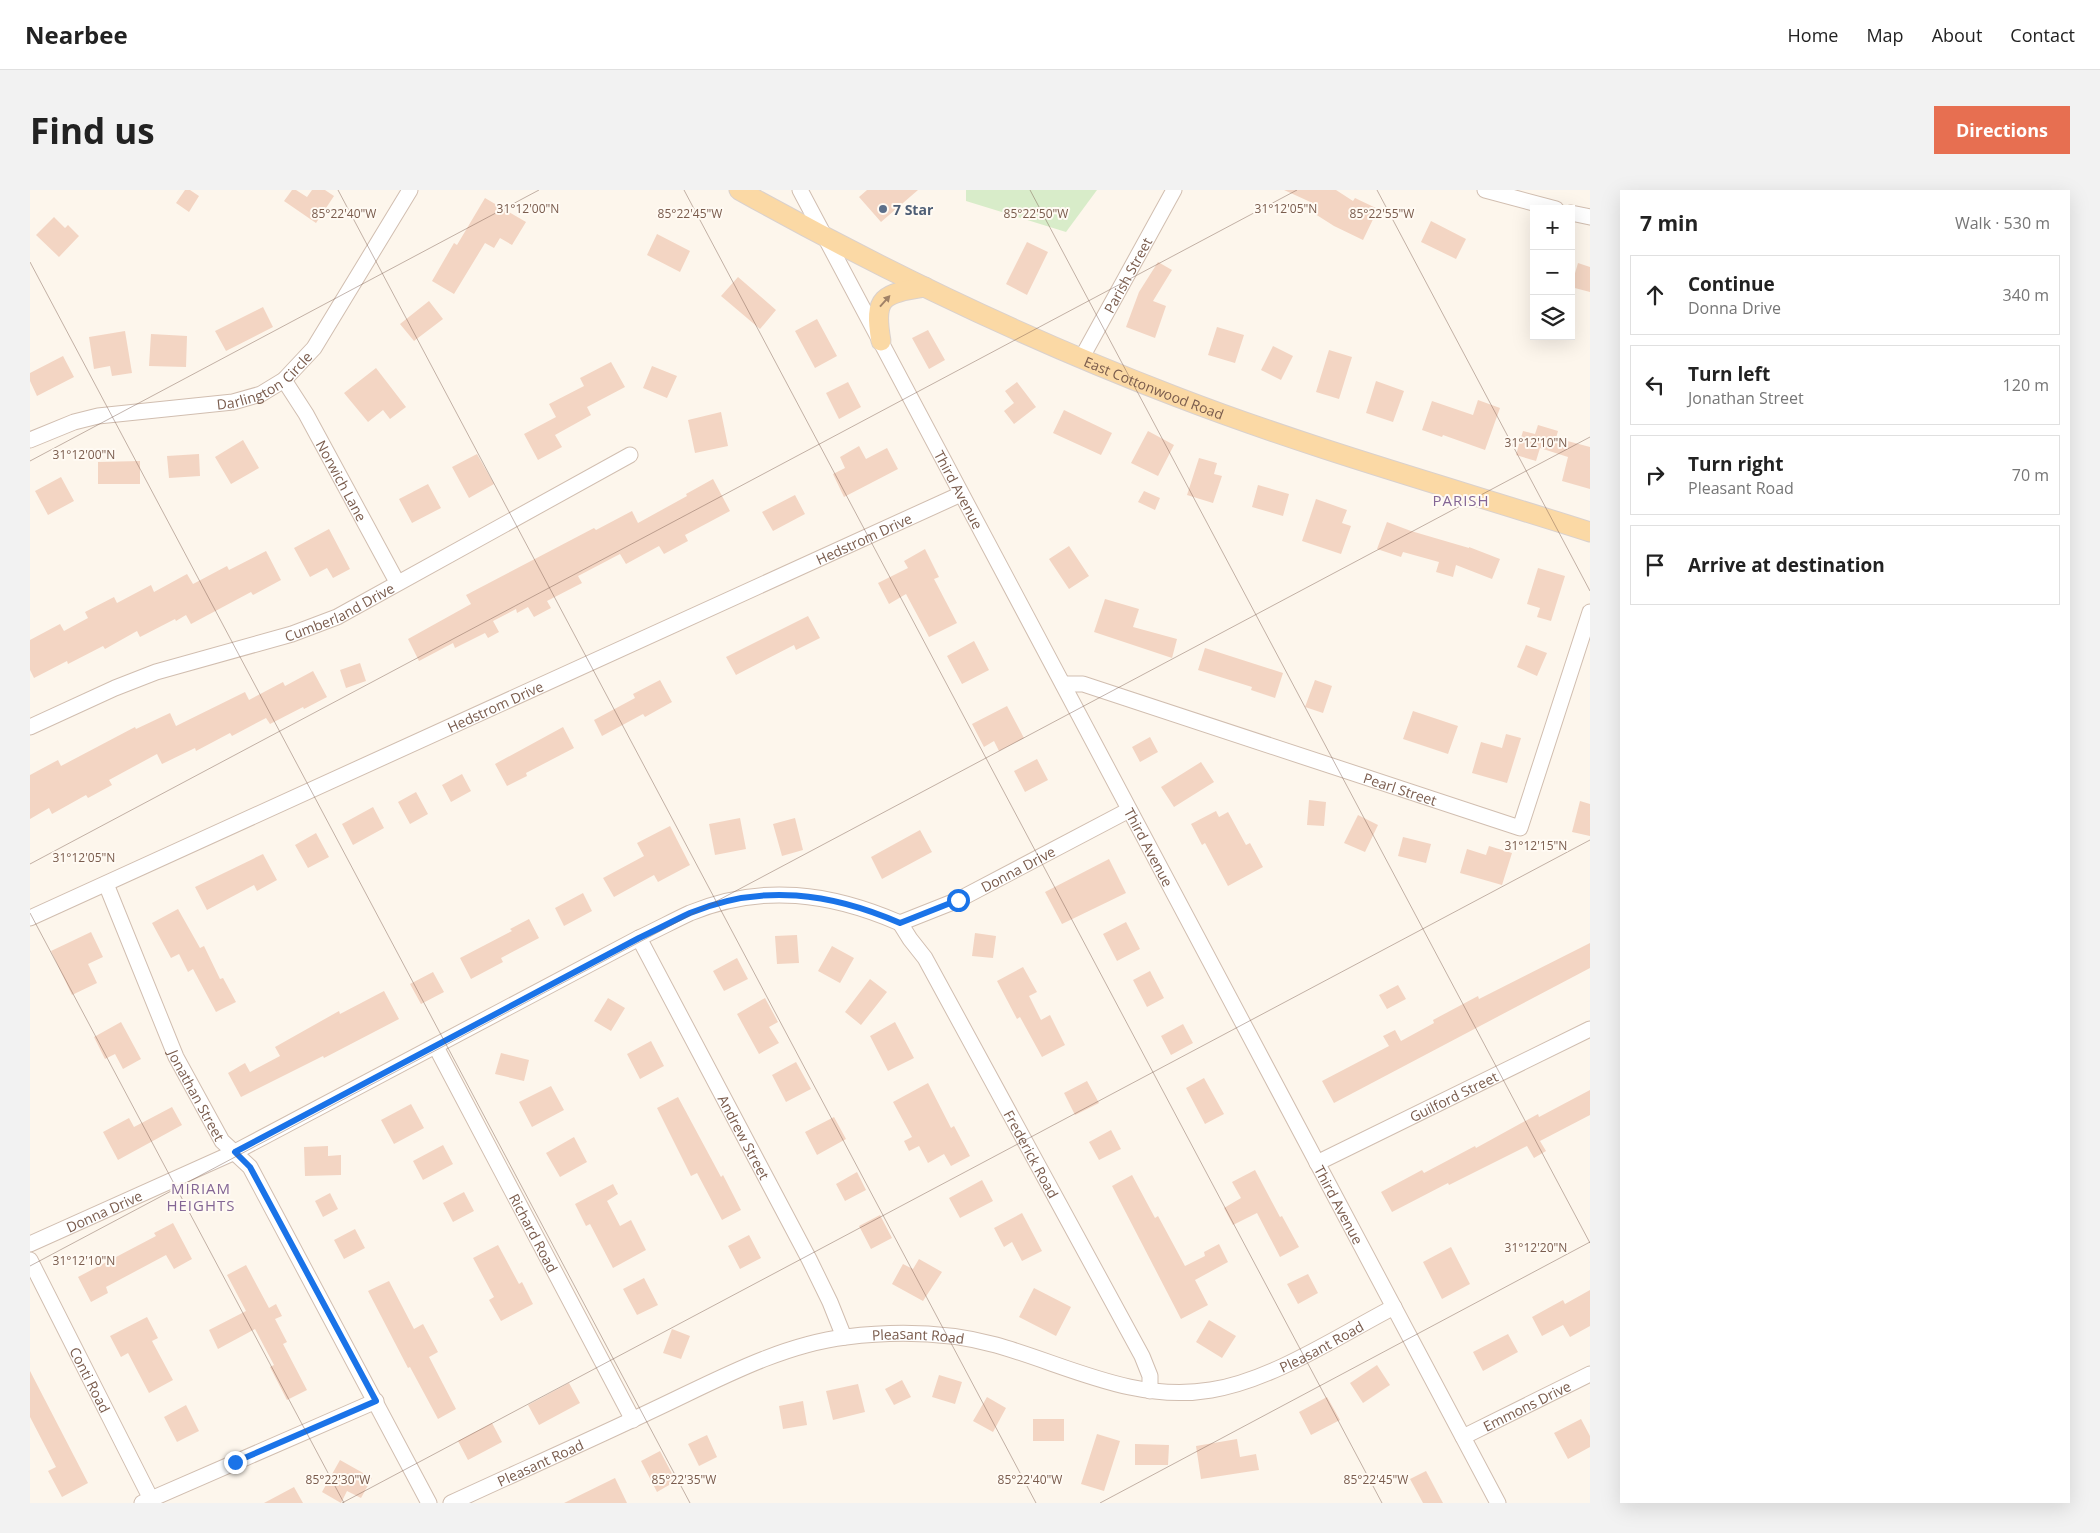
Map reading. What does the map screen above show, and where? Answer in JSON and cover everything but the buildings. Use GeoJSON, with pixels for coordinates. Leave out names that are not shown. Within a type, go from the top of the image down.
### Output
{"type":"FeatureCollection","features":[{"type":"Feature","properties":{"kind":"main road","name":"East Cottonwood Road"},"geometry":{"type":"LineString","coordinates":[[739,190],[826,238],[925,287],[1081,358],[1178,397],[1266,429],[1590,532]]}},
{"type":"Feature","properties":{"kind":"main road"},"geometry":{"type":"LineString","coordinates":[[881,341],[877,321],[878,310],[882,301],[889,295],[899,291],[925,287]]}},
{"type":"Feature","properties":{"kind":"street","name":"Darlington Circle"},"geometry":{"type":"LineString","coordinates":[[30,440],[74,422],[98,416],[234,402],[261,394],[284,380],[314,348],[410,190]]}},
{"type":"Feature","properties":{"kind":"street","name":"Third Avenue"},"geometry":{"type":"LineString","coordinates":[[800,190],[1498,1503]]}},
{"type":"Feature","properties":{"kind":"street","name":"Parish Street"},"geometry":{"type":"LineString","coordinates":[[1081,358],[1174,190]]}},
{"type":"Feature","properties":{"kind":"street"},"geometry":{"type":"LineString","coordinates":[[1484,190],[1541,205]]}},
{"type":"Feature","properties":{"kind":"street"},"geometry":{"type":"LineString","coordinates":[[1575,214],[1590,218]]}},
{"type":"Feature","properties":{"kind":"street","name":"Norwich Lane"},"geometry":{"type":"LineString","coordinates":[[284,380],[306,414],[397,582]]}},
{"type":"Feature","properties":{"kind":"street","name":"Cumberland Drive"},"geometry":{"type":"LineString","coordinates":[[30,727],[115,688],[156,672],[292,634],[337,617],[397,582],[630,455]]}},
{"type":"Feature","properties":{"kind":"street","name":"Hedstrom Drive"},"geometry":{"type":"LineString","coordinates":[[30,918],[961,494]]}},
{"type":"Feature","properties":{"kind":"street","name":"Pearl Street"},"geometry":{"type":"LineString","coordinates":[[1063,684],[1083,684],[1520,828],[1590,612]]}},
{"type":"Feature","properties":{"kind":"street","name":"Donna Drive"},"geometry":{"type":"LineString","coordinates":[[30,1244],[235,1152],[639,938],[691,913],[727,901],[762,894],[797,895],[834,900],[870,910],[900,923],[958,900],[1129,810]]}},
{"type":"Feature","properties":{"kind":"street","name":"Jonathan Street"},"geometry":{"type":"LineString","coordinates":[[106,884],[176,1057],[222,1141],[250,1167],[429,1503]]}},
{"type":"Feature","properties":{"kind":"street","name":"Frederick Road"},"geometry":{"type":"LineString","coordinates":[[900,923],[925,958],[1142,1356],[1150,1376],[1150,1391]]}},
{"type":"Feature","properties":{"kind":"street","name":"Andrew Street"},"geometry":{"type":"LineString","coordinates":[[639,938],[809,1259],[830,1302],[844,1337]]}},
{"type":"Feature","properties":{"kind":"street","name":"Guilford Street"},"geometry":{"type":"LineString","coordinates":[[1317,1163],[1590,1029]]}},
{"type":"Feature","properties":{"kind":"street","name":"Richard Road"},"geometry":{"type":"LineString","coordinates":[[436,1047],[633,1420]]}},
{"type":"Feature","properties":{"kind":"street","name":"Conti Road"},"geometry":{"type":"LineString","coordinates":[[30,1260],[146,1501]]}},
{"type":"Feature","properties":{"kind":"street","name":"Pleasant Road"},"geometry":{"type":"LineString","coordinates":[[451,1503],[739,1370],[798,1348],[844,1337],[896,1333],[944,1336],[995,1345],[1118,1386],[1181,1394],[1213,1390],[1252,1380],[1289,1363],[1394,1307]]}},
{"type":"Feature","properties":{"kind":"street","name":"Emmons Drive"},"geometry":{"type":"LineString","coordinates":[[1463,1438],[1590,1374]]}},
{"type":"Feature","properties":{"kind":"street"},"geometry":{"type":"LineString","coordinates":[[146,1501],[376,1401]]}},
{"type":"Feature","properties":{"kind":"green space"},"geometry":{"type":"Polygon","coordinates":[[[966,190],[1097,190],[1066,232],[966,201],[966,190]]]}},
{"type":"Feature","properties":{"kind":"place","name":"7 Star"},"geometry":{"type":"Point","coordinates":[883,209]}},
{"type":"Feature","properties":{"kind":"district","name":"PARISH"},"geometry":{"type":"Point","coordinates":[1461,500]}},
{"type":"Feature","properties":{"kind":"district","name":"MIRIAM HEIGHTS"},"geometry":{"type":"Point","coordinates":[201,1196]}},
{"type":"Feature","properties":{"kind":"route"},"geometry":{"type":"LineString","coordinates":[[235,1462],[376,1401],[250,1167],[235,1152],[639,938],[691,913],[727,901],[762,894],[797,895],[834,900],[870,910],[900,923],[958,900]]}}]}
